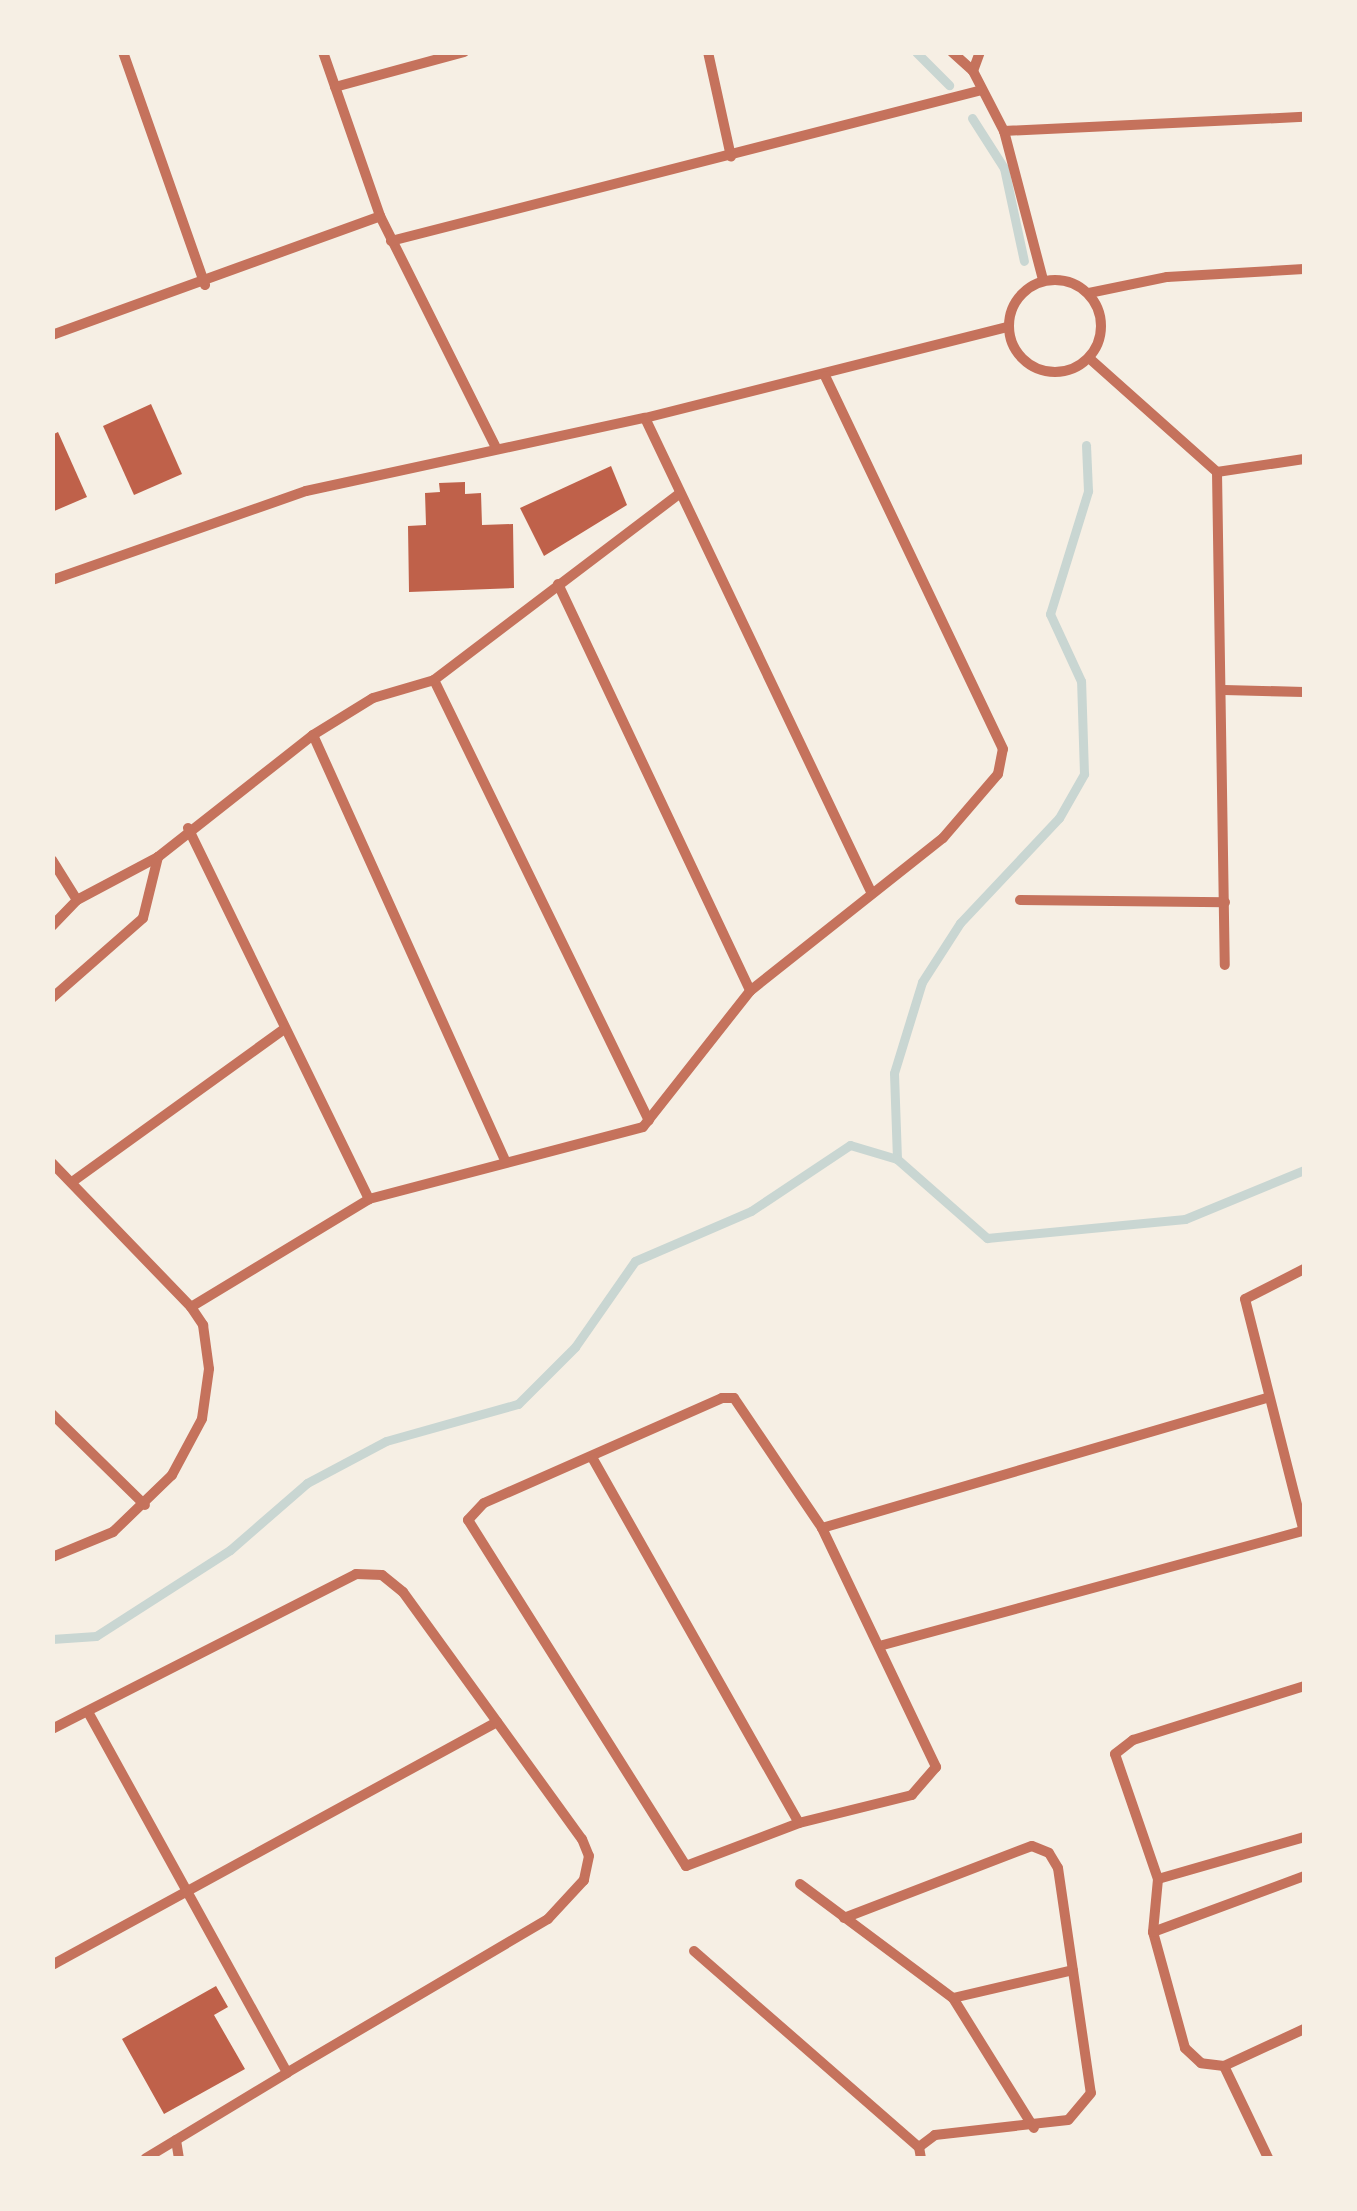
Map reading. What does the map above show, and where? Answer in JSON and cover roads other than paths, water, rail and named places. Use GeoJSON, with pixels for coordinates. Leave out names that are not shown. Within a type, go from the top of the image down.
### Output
{"type":"FeatureCollection","features":[{"type":"Feature","properties":{"kind":"street"},"geometry":{"type":"LineString","coordinates":[[124,52],[204,285]]}},
{"type":"Feature","properties":{"kind":"street"},"geometry":{"type":"LineString","coordinates":[[324,52],[380,216],[495,446]]}},
{"type":"Feature","properties":{"kind":"street"},"geometry":{"type":"LineString","coordinates":[[335,87],[464,52]]}},
{"type":"Feature","properties":{"kind":"street"},"geometry":{"type":"LineString","coordinates":[[708,52],[732,156]]}},
{"type":"Feature","properties":{"kind":"street"},"geometry":{"type":"LineString","coordinates":[[952,52],[972,71],[1004,131],[1043,280]]}},
{"type":"Feature","properties":{"kind":"street"},"geometry":{"type":"LineString","coordinates":[[972,71],[980,52]]}},
{"type":"Feature","properties":{"kind":"street"},"geometry":{"type":"LineString","coordinates":[[391,240],[982,90]]}},
{"type":"Feature","properties":{"kind":"street"},"geometry":{"type":"LineString","coordinates":[[1004,131],[1304,116]]}},
{"type":"Feature","properties":{"kind":"street"},"geometry":{"type":"LineString","coordinates":[[53,334],[204,285],[380,216]]}},
{"type":"Feature","properties":{"kind":"street"},"geometry":{"type":"LineString","coordinates":[[1089,293],[1102,326],[1088,358],[1074,369],[1038,369],[1012,345],[1008,327],[1018,298],[1043,280],[1060,279],[1089,293],[1167,277],[1304,268]]}},
{"type":"Feature","properties":{"kind":"street"},"geometry":{"type":"LineString","coordinates":[[52,580],[306,491],[495,446],[646,418],[1008,327]]}},
{"type":"Feature","properties":{"kind":"street"},"geometry":{"type":"LineString","coordinates":[[1088,358],[1217,472],[1224,690],[1225,965]]}},
{"type":"Feature","properties":{"kind":"street"},"geometry":{"type":"LineString","coordinates":[[190,1307],[369,1199],[504,1160],[633,1133],[649,1120],[750,991],[944,838],[998,774],[1004,749],[825,376]]}},
{"type":"Feature","properties":{"kind":"street"},"geometry":{"type":"LineString","coordinates":[[646,418],[872,894]]}},
{"type":"Feature","properties":{"kind":"street"},"geometry":{"type":"LineString","coordinates":[[1217,472],[1304,459]]}},
{"type":"Feature","properties":{"kind":"street"},"geometry":{"type":"LineString","coordinates":[[52,926],[76,900],[158,857],[188,828],[313,735],[374,698],[434,680],[679,494]]}},
{"type":"Feature","properties":{"kind":"street"},"geometry":{"type":"LineString","coordinates":[[558,584],[750,991]]}},
{"type":"Feature","properties":{"kind":"street"},"geometry":{"type":"LineString","coordinates":[[434,680],[649,1120]]}},
{"type":"Feature","properties":{"kind":"street"},"geometry":{"type":"LineString","coordinates":[[1224,690],[1304,692]]}},
{"type":"Feature","properties":{"kind":"street"},"geometry":{"type":"LineString","coordinates":[[313,735],[504,1160]]}},
{"type":"Feature","properties":{"kind":"street"},"geometry":{"type":"LineString","coordinates":[[188,828],[369,1199]]}},
{"type":"Feature","properties":{"kind":"street"},"geometry":{"type":"LineString","coordinates":[[52,998],[142,918],[158,857]]}},
{"type":"Feature","properties":{"kind":"street"},"geometry":{"type":"LineString","coordinates":[[52,860],[76,900]]}},
{"type":"Feature","properties":{"kind":"street"},"geometry":{"type":"LineString","coordinates":[[1020,900],[1225,902]]}},
{"type":"Feature","properties":{"kind":"street"},"geometry":{"type":"LineString","coordinates":[[72,1182],[284,1029]]}},
{"type":"Feature","properties":{"kind":"street"},"geometry":{"type":"LineString","coordinates":[[52,1163],[190,1307],[208,1344],[202,1419],[172,1474],[146,1506],[113,1532],[52,1556]]}},
{"type":"Feature","properties":{"kind":"street"},"geometry":{"type":"LineString","coordinates":[[882,1645],[1304,1531],[1245,1299],[1304,1269]]}},
{"type":"Feature","properties":{"kind":"street"},"geometry":{"type":"LineString","coordinates":[[734,1398],[822,1528],[882,1645],[936,1767],[912,1795],[800,1823],[703,1865],[679,1865],[468,1520],[484,1503],[593,1459],[734,1398]]}},
{"type":"Feature","properties":{"kind":"street"},"geometry":{"type":"LineString","coordinates":[[822,1528],[1268,1398]]}},
{"type":"Feature","properties":{"kind":"street"},"geometry":{"type":"LineString","coordinates":[[52,1414],[146,1506]]}},
{"type":"Feature","properties":{"kind":"street"},"geometry":{"type":"LineString","coordinates":[[593,1459],[800,1823]]}},
{"type":"Feature","properties":{"kind":"street"},"geometry":{"type":"LineString","coordinates":[[52,1729],[356,1574],[382,1575],[403,1592],[582,1840],[589,1856],[584,1880],[548,1919],[146,2158]]}},
{"type":"Feature","properties":{"kind":"street"},"geometry":{"type":"LineString","coordinates":[[1304,1686],[1133,1740],[1115,1754],[1116,1767],[1158,1879],[1153,1932],[1185,2048],[1201,2062],[1224,2066],[1304,2029]]}},
{"type":"Feature","properties":{"kind":"street"},"geometry":{"type":"LineString","coordinates":[[88,1712],[287,2073]]}},
{"type":"Feature","properties":{"kind":"street"},"geometry":{"type":"LineString","coordinates":[[52,1965],[497,1722]]}},
{"type":"Feature","properties":{"kind":"street"},"geometry":{"type":"LineString","coordinates":[[1158,1879],[1304,1838]]}},
{"type":"Feature","properties":{"kind":"street"},"geometry":{"type":"LineString","coordinates":[[694,1950],[920,2153],[947,2132],[1034,2128],[1068,2120],[1091,2094],[1058,1868],[1048,1853],[1032,1846],[844,1918]]}},
{"type":"Feature","properties":{"kind":"street"},"geometry":{"type":"LineString","coordinates":[[1153,1932],[1304,1876]]}},
{"type":"Feature","properties":{"kind":"street"},"geometry":{"type":"LineString","coordinates":[[800,1884],[952,1998],[1034,2128]]}},
{"type":"Feature","properties":{"kind":"street"},"geometry":{"type":"LineString","coordinates":[[952,1998],[1073,1970]]}},
{"type":"Feature","properties":{"kind":"street"},"geometry":{"type":"LineString","coordinates":[[1224,2066],[1268,2158]]}},
{"type":"Feature","properties":{"kind":"street"},"geometry":{"type":"LineString","coordinates":[[176,2140],[179,2158]]}},
{"type":"Feature","properties":{"kind":"waterway"},"geometry":{"type":"LineString","coordinates":[[916,52],[949,85]]}},
{"type":"Feature","properties":{"kind":"waterway"},"geometry":{"type":"LineString","coordinates":[[972,118],[1004,168],[1024,261]]}},
{"type":"Feature","properties":{"kind":"waterway"},"geometry":{"type":"LineString","coordinates":[[897,1159],[894,1073],[922,982],[960,923],[1059,818],[1084,774],[1081,681],[1050,614],[1088,491],[1086,445]]}},
{"type":"Feature","properties":{"kind":"waterway"},"geometry":{"type":"LineString","coordinates":[[52,1639],[96,1636],[230,1550],[307,1483],[386,1441],[518,1404],[575,1347],[635,1261],[751,1211],[850,1145],[897,1159],[987,1238],[1185,1219],[1304,1170]]}}]}
